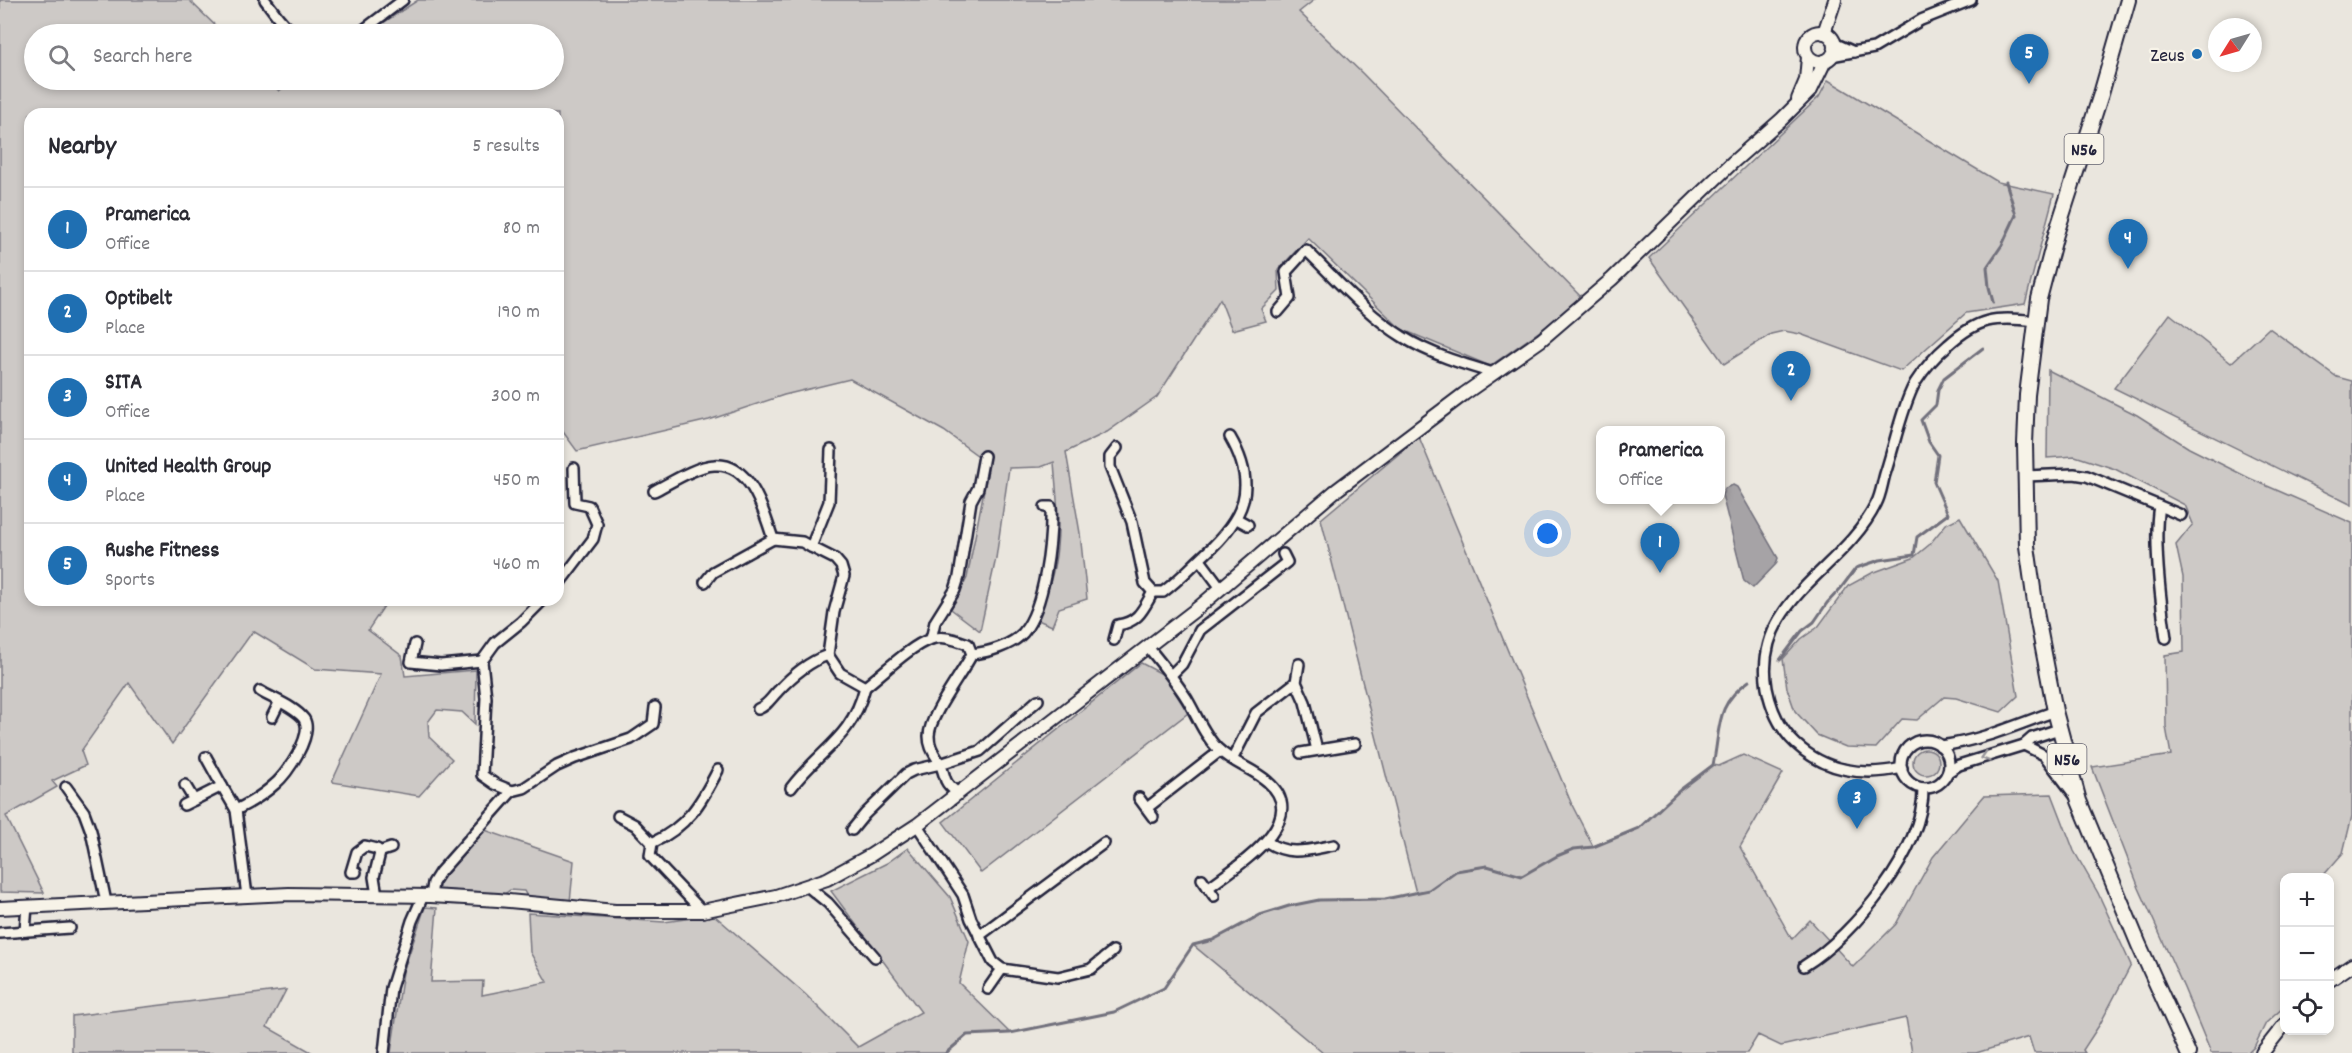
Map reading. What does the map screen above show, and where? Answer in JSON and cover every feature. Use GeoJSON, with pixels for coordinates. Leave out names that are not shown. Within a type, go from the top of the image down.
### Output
{"type":"FeatureCollection","features":[{"type":"Feature","properties":{"kind":"main road","name":"N56"},"geometry":{"type":"LineString","coordinates":[[2128,0],[2096,113],[2056,234],[2035,321],[2027,395],[2024,476],[2030,570],[2037,617],[2059,729],[2079,801],[2139,945],[2188,1053]]}},
{"type":"Feature","properties":{"kind":"street"},"geometry":{"type":"LineString","coordinates":[[265,0],[285,24]]}},
{"type":"Feature","properties":{"kind":"street"},"geometry":{"type":"LineString","coordinates":[[371,24],[403,0]]}},
{"type":"Feature","properties":{"kind":"street"},"geometry":{"type":"LineString","coordinates":[[1824,33],[1835,0]]}},
{"type":"Feature","properties":{"kind":"street"},"geometry":{"type":"LineString","coordinates":[[1808,57],[1816,62],[1874,48],[1921,20],[1971,0]]}},
{"type":"Feature","properties":{"kind":"street"},"geometry":{"type":"LineString","coordinates":[[1795,105],[1806,80],[1808,57],[1804,48],[1807,38],[1815,33],[1824,33],[1834,43],[1854,52]]}},
{"type":"Feature","properties":{"kind":"street"},"geometry":{"type":"LineString","coordinates":[[0,908],[289,894],[427,896],[498,900],[615,912],[702,911],[757,901],[807,886],[847,869],[917,825],[1148,647],[1334,492],[1493,373],[1541,340],[1612,279],[1810,90],[1828,59],[1834,43]]}},
{"type":"Feature","properties":{"kind":"street"},"geometry":{"type":"LineString","coordinates":[[1278,312],[1290,298],[1286,272],[1306,249],[1372,314],[1403,338],[1450,360],[1493,373]]}},
{"type":"Feature","properties":{"kind":"street"},"geometry":{"type":"LineString","coordinates":[[1902,768],[1868,772],[1833,768],[1805,752],[1786,731],[1772,707],[1765,675],[1767,650],[1774,625],[1787,607],[1863,525],[1876,503],[1915,384],[1929,364],[1961,333],[1988,319],[2006,317],[2035,321]]}},
{"type":"Feature","properties":{"kind":"street"},"geometry":{"type":"LineString","coordinates":[[1117,448],[1110,457],[1110,467],[1132,522],[1145,583],[1153,592],[1163,592],[1225,536],[1237,519],[1243,496],[1244,465],[1230,437]]}},
{"type":"Feature","properties":{"kind":"street"},"geometry":{"type":"LineString","coordinates":[[811,547],[829,502],[831,450]]}},
{"type":"Feature","properties":{"kind":"street"},"geometry":{"type":"LineString","coordinates":[[931,639],[935,622],[955,590],[959,577],[971,501],[978,488],[984,456]]}},
{"type":"Feature","properties":{"kind":"street"},"geometry":{"type":"LineString","coordinates":[[654,491],[697,470],[712,465],[725,465],[741,472],[751,486],[773,539]]}},
{"type":"Feature","properties":{"kind":"street"},"geometry":{"type":"LineString","coordinates":[[564,577],[593,539],[597,524],[589,506],[575,502],[574,468]]}},
{"type":"Feature","properties":{"kind":"street"},"geometry":{"type":"LineString","coordinates":[[2024,476],[2074,474],[2086,476],[2181,514]]}},
{"type":"Feature","properties":{"kind":"street"},"geometry":{"type":"LineString","coordinates":[[2159,506],[2158,540],[2166,638]]}},
{"type":"Feature","properties":{"kind":"street"},"geometry":{"type":"LineString","coordinates":[[958,793],[946,784],[940,764],[931,748],[929,736],[932,722],[972,654],[1008,644],[1025,631],[1040,596],[1049,557],[1051,507],[1045,507]]}},
{"type":"Feature","properties":{"kind":"street"},"geometry":{"type":"LineString","coordinates":[[1237,519],[1248,525]]}},
{"type":"Feature","properties":{"kind":"street"},"geometry":{"type":"LineString","coordinates":[[705,582],[713,572],[773,539],[802,542],[835,559],[841,566],[844,576],[834,612],[828,655],[840,673],[865,687]]}},
{"type":"Feature","properties":{"kind":"street"},"geometry":{"type":"LineString","coordinates":[[1171,675],[1182,664],[1200,630],[1287,562],[1283,554]]}},
{"type":"Feature","properties":{"kind":"street"},"geometry":{"type":"LineString","coordinates":[[1200,560],[1221,588]]}},
{"type":"Feature","properties":{"kind":"street"},"geometry":{"type":"LineString","coordinates":[[1114,640],[1118,625],[1131,623],[1140,614],[1153,592]]}},
{"type":"Feature","properties":{"kind":"street"},"geometry":{"type":"LineString","coordinates":[[512,791],[495,784],[482,775],[486,698],[482,661],[495,643],[537,606]]}},
{"type":"Feature","properties":{"kind":"street"},"geometry":{"type":"LineString","coordinates":[[791,788],[810,764],[844,734],[858,708],[865,687],[910,651],[931,639],[949,638],[968,644],[972,654]]}},
{"type":"Feature","properties":{"kind":"street"},"geometry":{"type":"LineString","coordinates":[[416,644],[411,662],[441,665],[482,661]]}},
{"type":"Feature","properties":{"kind":"street"},"geometry":{"type":"LineString","coordinates":[[1148,647],[1171,675],[1208,737],[1220,751],[1270,783],[1279,795],[1282,811],[1276,830],[1267,842],[1211,892],[1202,879]]}},
{"type":"Feature","properties":{"kind":"street"},"geometry":{"type":"LineString","coordinates":[[758,710],[769,705],[775,694],[801,669],[815,659],[828,655]]}},
{"type":"Feature","properties":{"kind":"street"},"geometry":{"type":"LineString","coordinates":[[1299,664],[1296,682],[1305,702],[1317,750]]}},
{"type":"Feature","properties":{"kind":"street"},"geometry":{"type":"LineString","coordinates":[[1233,758],[1256,714],[1296,682]]}},
{"type":"Feature","properties":{"kind":"street"},"geometry":{"type":"LineString","coordinates":[[236,810],[278,782],[305,739],[306,724],[303,717],[260,692]]}},
{"type":"Feature","properties":{"kind":"street"},"geometry":{"type":"LineString","coordinates":[[852,830],[906,774],[980,751],[1038,700]]}},
{"type":"Feature","properties":{"kind":"street"},"geometry":{"type":"LineString","coordinates":[[272,717],[279,703]]}},
{"type":"Feature","properties":{"kind":"street"},"geometry":{"type":"LineString","coordinates":[[384,1053],[391,988],[412,921],[445,865],[512,791],[524,788],[538,777],[566,762],[632,739],[652,724],[655,707]]}},
{"type":"Feature","properties":{"kind":"street"},"geometry":{"type":"LineString","coordinates":[[2055,711],[1993,734],[1958,744],[1940,746],[1926,741],[1911,745],[1903,757],[1902,768],[1909,781],[1923,788],[1938,784],[1948,772],[1959,765],[2024,745],[2032,738],[2059,729]]}},
{"type":"Feature","properties":{"kind":"street"},"geometry":{"type":"LineString","coordinates":[[1301,753],[1355,744]]}},
{"type":"Feature","properties":{"kind":"street"},"geometry":{"type":"LineString","coordinates":[[2024,745],[2044,755],[2079,801]]}},
{"type":"Feature","properties":{"kind":"street"},"geometry":{"type":"LineString","coordinates":[[1940,746],[1948,757],[1948,772]]}},
{"type":"Feature","properties":{"kind":"street"},"geometry":{"type":"LineString","coordinates":[[1147,808],[1220,751]]}},
{"type":"Feature","properties":{"kind":"street"},"geometry":{"type":"LineString","coordinates":[[206,757],[236,810],[248,896]]}},
{"type":"Feature","properties":{"kind":"street"},"geometry":{"type":"LineString","coordinates":[[652,843],[664,837],[690,817],[702,802],[718,770]]}},
{"type":"Feature","properties":{"kind":"street"},"geometry":{"type":"LineString","coordinates":[[185,785],[189,803],[222,786]]}},
{"type":"Feature","properties":{"kind":"street"},"geometry":{"type":"LineString","coordinates":[[66,787],[84,812],[91,831],[106,902]]}},
{"type":"Feature","properties":{"kind":"street"},"geometry":{"type":"LineString","coordinates":[[1803,966],[1818,957],[1847,932],[1891,875],[1915,833],[1923,788]]}},
{"type":"Feature","properties":{"kind":"street"},"geometry":{"type":"LineString","coordinates":[[1139,798],[1153,817]]}},
{"type":"Feature","properties":{"kind":"street"},"geometry":{"type":"LineString","coordinates":[[618,816],[635,825],[652,843]]}},
{"type":"Feature","properties":{"kind":"street"},"geometry":{"type":"LineString","coordinates":[[917,825],[963,895],[979,936],[993,962],[1002,969],[1058,978],[1091,969],[1113,951]]}},
{"type":"Feature","properties":{"kind":"street"},"geometry":{"type":"LineString","coordinates":[[1267,842],[1288,852],[1334,845]]}},
{"type":"Feature","properties":{"kind":"street"},"geometry":{"type":"LineString","coordinates":[[652,843],[650,856],[702,911]]}},
{"type":"Feature","properties":{"kind":"street"},"geometry":{"type":"LineString","coordinates":[[979,936],[1104,843]]}},
{"type":"Feature","properties":{"kind":"street"},"geometry":{"type":"LineString","coordinates":[[356,872],[351,872],[354,858],[360,848],[372,846],[379,852],[380,859],[375,877],[377,895]]}},
{"type":"Feature","properties":{"kind":"street"},"geometry":{"type":"LineString","coordinates":[[379,852],[391,848]]}},
{"type":"Feature","properties":{"kind":"street"},"geometry":{"type":"LineString","coordinates":[[807,886],[828,903],[875,957]]}},
{"type":"Feature","properties":{"kind":"street"},"geometry":{"type":"LineString","coordinates":[[25,931],[27,906]]}},
{"type":"Feature","properties":{"kind":"street"},"geometry":{"type":"LineString","coordinates":[[0,933],[70,928]]}},
{"type":"Feature","properties":{"kind":"street"},"geometry":{"type":"LineString","coordinates":[[843,939],[854,933]]}},
{"type":"Feature","properties":{"kind":"street"},"geometry":{"type":"LineString","coordinates":[[2334,977],[2352,965]]}},
{"type":"Feature","properties":{"kind":"street"},"geometry":{"type":"LineString","coordinates":[[988,988],[1002,969]]}},
{"type":"Feature","properties":{"kind":"street"},"geometry":{"type":"LineString","coordinates":[[2262,1053],[2280,1030]]}},
{"type":"Feature","properties":{"kind":"shaded area"},"geometry":{"type":"Polygon","coordinates":[[[0,0],[189,0],[214,24],[24,24],[24,90],[279,91],[564,90],[564,24],[381,24],[418,0],[1314,0],[1299,12],[1363,74],[1581,297],[1547,326],[1490,366],[1401,329],[1308,238],[1278,270],[1279,291],[1261,309],[1266,321],[1232,330],[1220,299],[1157,397],[1107,432],[1066,452],[1080,533],[1087,599],[1059,608],[1052,626],[1038,620],[1052,575],[1057,547],[1058,515],[1054,462],[1041,467],[1009,468],[996,558],[980,631],[951,609],[967,578],[989,464],[944,431],[850,379],[784,395],[709,420],[577,451],[564,433],[564,108],[24,108],[24,606],[384,606],[368,630],[402,656],[405,676],[476,670],[475,724],[462,712],[437,710],[428,722],[429,737],[452,759],[419,796],[332,782],[381,674],[315,669],[253,631],[172,744],[129,683],[81,751],[86,765],[52,781],[57,787],[6,816],[44,893],[0,892],[0,0]]]}},
{"type":"Feature","properties":{"kind":"shaded area"},"geometry":{"type":"Polygon","coordinates":[[[1828,80],[1998,182],[2054,194],[2025,304],[1966,313],[1901,371],[1800,334],[1784,331],[1771,334],[1724,364],[1649,258],[1819,97],[1828,80]]]}},
{"type":"Feature","properties":{"kind":"shaded area"},"geometry":{"type":"Polygon","coordinates":[[[2170,314],[2231,363],[2269,328],[2337,377],[2352,381],[2352,505],[2114,388],[2170,314]]]}},
{"type":"Feature","properties":{"kind":"shaded area"},"geometry":{"type":"Polygon","coordinates":[[[2048,370],[2137,415],[2189,448],[2249,478],[2352,523],[2352,816],[2343,853],[2326,873],[2280,873],[2280,1011],[2266,1023],[2254,1047],[2248,1053],[2211,1053],[2139,888],[2092,767],[2171,755],[2166,727],[2165,655],[2184,652],[2183,577],[2176,545],[2193,524],[2185,505],[2115,469],[2075,456],[2047,458],[2048,370]]]}},
{"type":"Feature","properties":{"kind":"shaded area"},"geometry":{"type":"Polygon","coordinates":[[[1419,437],[1572,805],[1593,846],[1639,828],[1680,790],[1713,765],[1719,766],[1743,755],[1783,773],[1740,847],[1792,939],[1810,920],[1853,967],[1896,924],[1933,857],[1984,796],[2052,794],[2074,851],[2098,893],[2131,965],[2100,1024],[2083,1050],[2085,1053],[2034,1053],[2029,1037],[1976,1053],[1912,1053],[1906,1018],[1781,1046],[1758,1035],[1747,1053],[1323,1053],[1193,945],[1213,940],[1260,915],[1289,906],[1319,900],[1385,899],[1416,893],[1321,519],[1419,437]]]}},
{"type":"Feature","properties":{"kind":"shaded area"},"geometry":{"type":"Polygon","coordinates":[[[1733,485],[1737,487],[1778,558],[1776,564],[1753,588],[1744,581],[1724,504],[1725,488],[1733,485]]]}},
{"type":"Feature","properties":{"kind":"shaded area"},"geometry":{"type":"Polygon","coordinates":[[[1960,517],[1998,581],[2018,696],[2001,712],[1956,698],[1944,697],[1917,720],[1902,719],[1876,748],[1846,747],[1817,735],[1795,711],[1787,688],[1783,659],[1801,639],[1818,627],[1848,586],[1872,573],[1913,558],[1929,545],[1946,524],[1960,517]]]}},
{"type":"Feature","properties":{"kind":"shaded area"},"geometry":{"type":"Polygon","coordinates":[[[1141,663],[1164,675],[1188,713],[981,873],[943,822],[1141,663]]]}},
{"type":"Feature","properties":{"kind":"shaded area"},"geometry":{"type":"Polygon","coordinates":[[[1926,749],[1936,752],[1939,762],[1936,772],[1926,775],[1916,772],[1913,762],[1916,752],[1926,749]]]}},
{"type":"Feature","properties":{"kind":"shaded area"},"geometry":{"type":"Polygon","coordinates":[[[482,829],[574,861],[570,902],[528,898],[524,891],[510,890],[503,895],[438,892],[438,884],[447,867],[482,829]]]}},
{"type":"Feature","properties":{"kind":"shaded area"},"geometry":{"type":"Polygon","coordinates":[[[908,848],[950,897],[969,941],[959,983],[1010,1033],[967,1035],[946,1053],[391,1053],[403,972],[425,907],[437,908],[431,982],[483,981],[482,995],[547,982],[530,952],[528,913],[664,922],[714,915],[805,994],[858,1047],[921,1012],[831,891],[887,863],[908,848]]]}},
{"type":"Feature","properties":{"kind":"shaded area"},"geometry":{"type":"Polygon","coordinates":[[[286,990],[267,1027],[313,1053],[72,1053],[72,1016],[286,990]]]}},
{"type":"Feature","properties":{"kind":"waterway"},"geometry":{"type":"LineString","coordinates":[[1993,302],[1987,267],[2002,245],[2016,215],[2006,182]]}},
{"type":"Feature","properties":{"kind":"waterway"},"geometry":{"type":"LineString","coordinates":[[1780,660],[1802,631],[1814,622],[1856,568],[1880,560],[1914,555],[1917,537],[1948,514],[1934,482],[1938,455],[1929,442],[1921,420],[1936,405],[1938,390],[1944,378],[1983,348]]}},
{"type":"Feature","properties":{"kind":"waterway"},"geometry":{"type":"LineString","coordinates":[[946,1053],[967,1035],[1010,1033],[1114,1012],[1164,988],[1193,945],[1213,940],[1260,915],[1319,900],[1385,899],[1429,890],[1456,871],[1487,866],[1522,876],[1574,849],[1593,847],[1639,828],[1680,790],[1713,765],[1724,709],[1738,690],[1749,681]]}},
{"type":"Feature","properties":{"kind":"place","name":"Zeus"},"geometry":{"type":"Point","coordinates":[2197,54]}},
{"type":"Feature","properties":{"kind":"place","name":"Rushe Fitness"},"geometry":{"type":"Point","coordinates":[2029,84]}},
{"type":"Feature","properties":{"kind":"place","name":"United Health Group"},"geometry":{"type":"Point","coordinates":[2128,269]}},
{"type":"Feature","properties":{"kind":"place","name":"Optibelt"},"geometry":{"type":"Point","coordinates":[1791,401]}},
{"type":"Feature","properties":{"kind":"place","name":"Pramerica"},"geometry":{"type":"Point","coordinates":[1660,573]}},
{"type":"Feature","properties":{"kind":"place","name":"SITA"},"geometry":{"type":"Point","coordinates":[1857,829]}}]}
